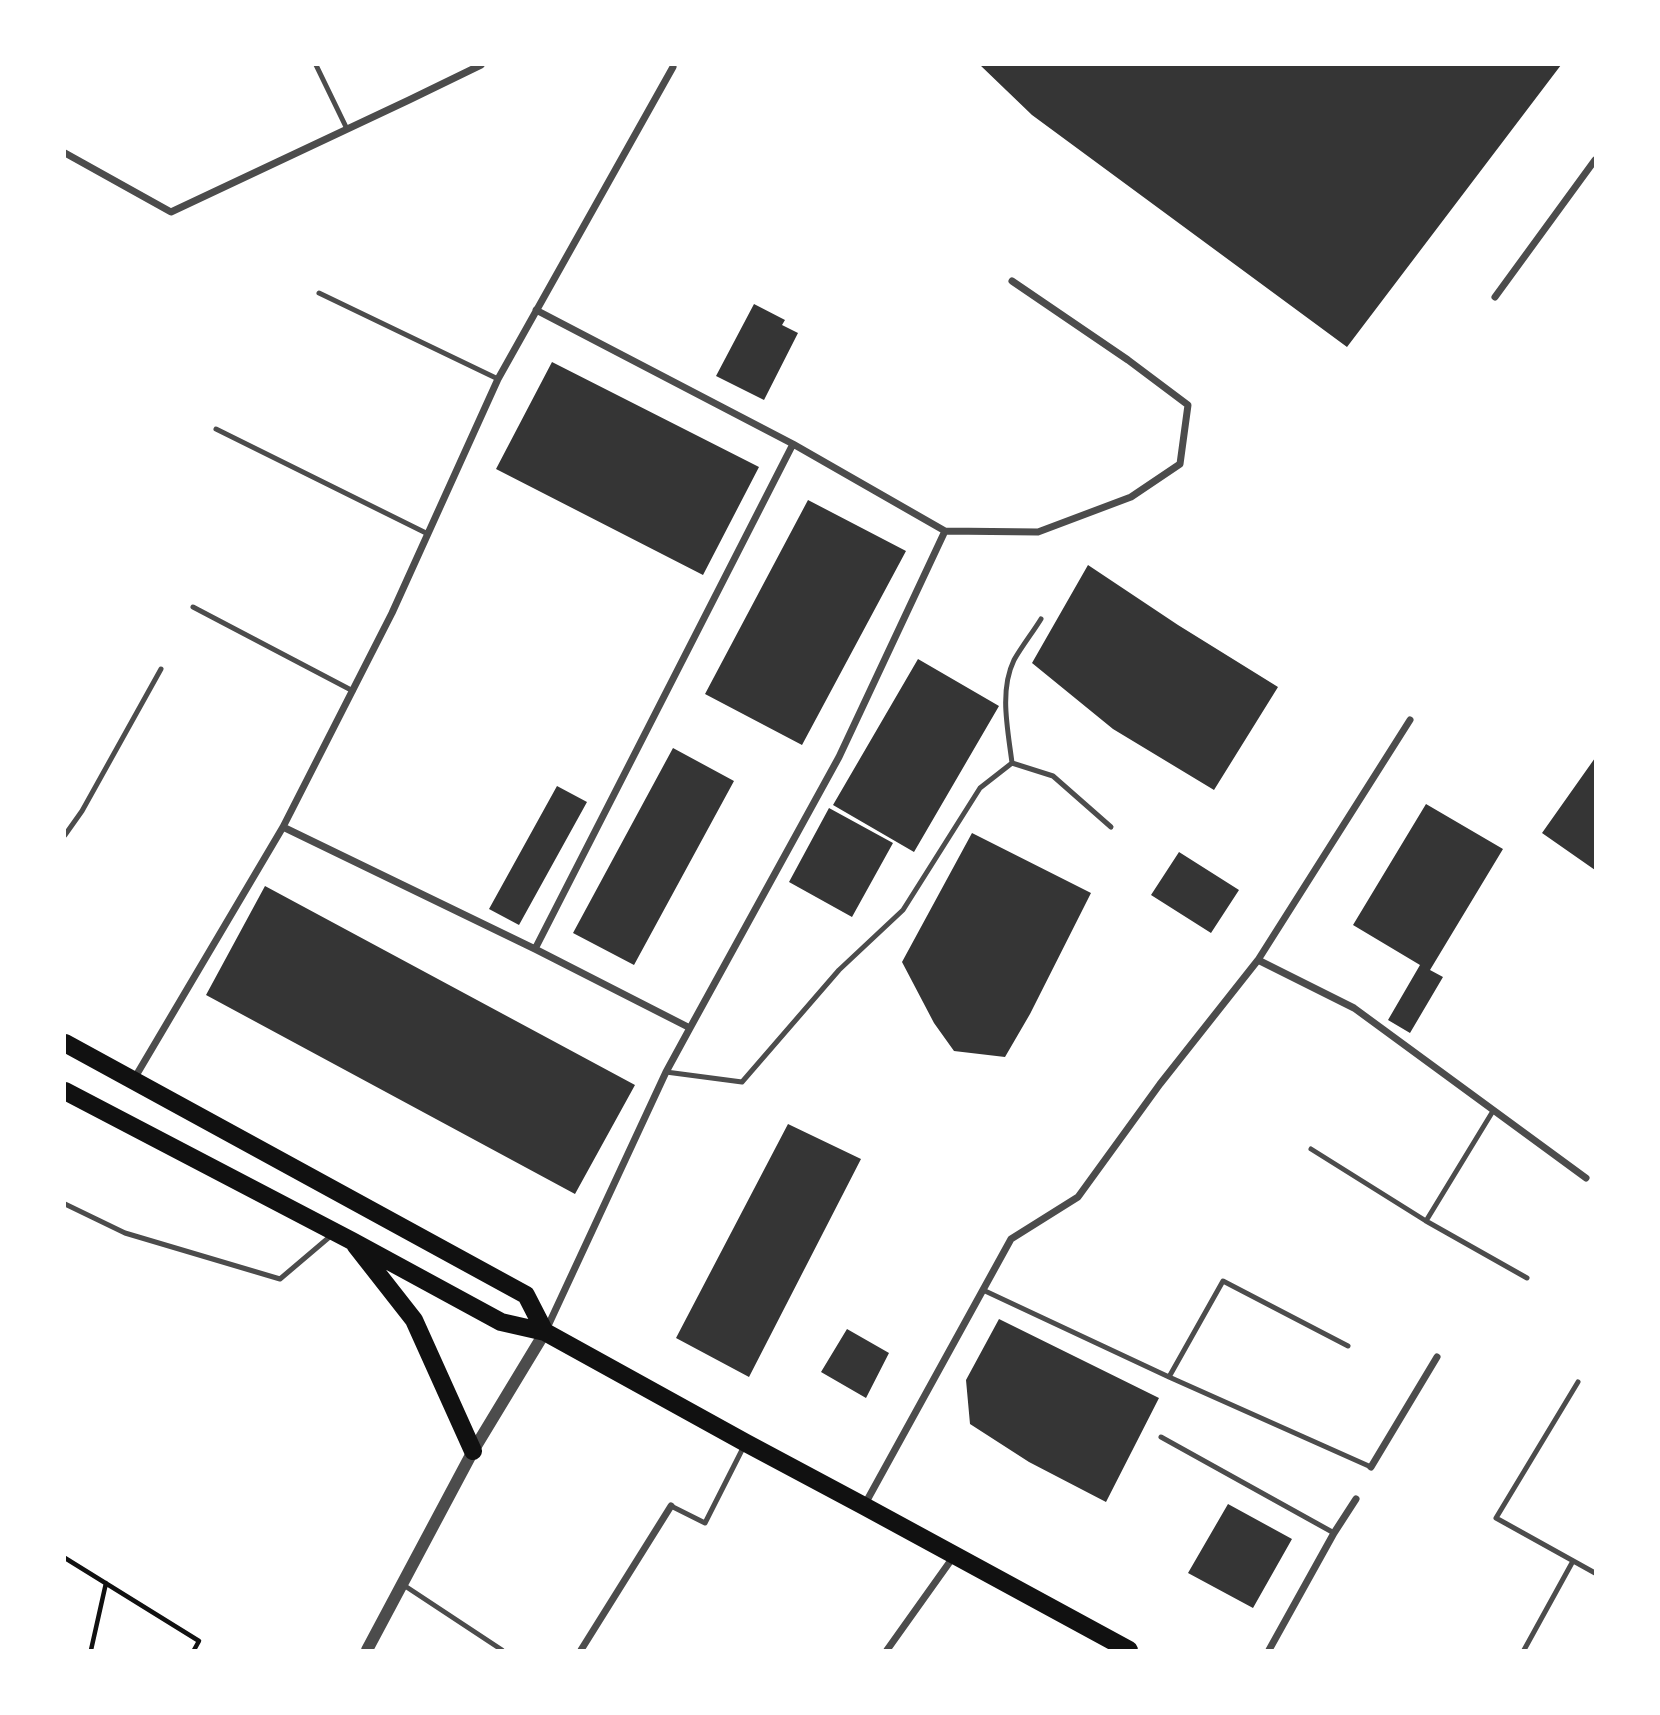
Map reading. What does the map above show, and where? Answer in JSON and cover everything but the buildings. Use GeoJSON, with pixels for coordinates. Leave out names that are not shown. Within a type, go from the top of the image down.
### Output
{"type":"FeatureCollection","features":[{"type":"Feature","properties":{"kind":"main road"},"geometry":{"type":"LineString","coordinates":[[65,1043],[526,1295],[545,1332]]}},
{"type":"Feature","properties":{"kind":"main road"},"geometry":{"type":"LineString","coordinates":[[65,1091],[501,1322],[545,1332],[1129,1650]]}},
{"type":"Feature","properties":{"kind":"main road"},"geometry":{"type":"LineString","coordinates":[[352,1241],[414,1320],[472,1451]]}},
{"type":"Feature","properties":{"kind":"street"},"geometry":{"type":"LineString","coordinates":[[65,153],[171,212],[481,65]]}},
{"type":"Feature","properties":{"kind":"street"},"geometry":{"type":"LineString","coordinates":[[133,1080],[283,827],[392,613],[498,379],[673,67]]}},
{"type":"Feature","properties":{"kind":"street"},"geometry":{"type":"LineString","coordinates":[[1495,297],[1595,160]]}},
{"type":"Feature","properties":{"kind":"street"},"geometry":{"type":"LineString","coordinates":[[536,310],[793,444],[945,531],[1038,532],[1131,498],[1180,464],[1188,405],[1128,360],[1012,281]]}},
{"type":"Feature","properties":{"kind":"street"},"geometry":{"type":"LineString","coordinates":[[535,949],[793,444]]}},
{"type":"Feature","properties":{"kind":"street"},"geometry":{"type":"LineString","coordinates":[[367,1650],[472,1451],[545,1332],[666,1072],[839,757],[945,531]]}},
{"type":"Feature","properties":{"kind":"street"},"geometry":{"type":"LineString","coordinates":[[864,1506],[1011,1239],[1078,1197],[1160,1084],[1258,960],[1410,720]]}},
{"type":"Feature","properties":{"kind":"street"},"geometry":{"type":"LineString","coordinates":[[283,827],[535,949],[690,1028]]}},
{"type":"Feature","properties":{"kind":"street"},"geometry":{"type":"LineString","coordinates":[[1258,960],[1353,1008],[1586,1178]]}},
{"type":"Feature","properties":{"kind":"street"},"geometry":{"type":"LineString","coordinates":[[1371,1467],[1437,1357]]}},
{"type":"Feature","properties":{"kind":"street"},"geometry":{"type":"LineString","coordinates":[[1269,1650],[1356,1499]]}},
{"type":"Feature","properties":{"kind":"street"},"geometry":{"type":"LineString","coordinates":[[581,1650],[671,1506]]}},
{"type":"Feature","properties":{"kind":"street"},"geometry":{"type":"LineString","coordinates":[[887,1650],[955,1555]]}},
{"type":"Feature","properties":{"kind":"lane"},"geometry":{"type":"LineString","coordinates":[[316,65],[347,129]]}},
{"type":"Feature","properties":{"kind":"lane"},"geometry":{"type":"LineString","coordinates":[[319,293],[498,379]]}},
{"type":"Feature","properties":{"kind":"lane"},"geometry":{"type":"LineString","coordinates":[[216,429],[428,534]]}},
{"type":"Feature","properties":{"kind":"lane"},"geometry":{"type":"LineString","coordinates":[[193,607],[353,691]]}},
{"type":"Feature","properties":{"kind":"lane"},"geometry":{"type":"LineString","coordinates":[[1012,763],[1006,710],[1008,678],[1016,658],[1041,619]]}},
{"type":"Feature","properties":{"kind":"lane"},"geometry":{"type":"LineString","coordinates":[[65,835],[82,811],[161,669]]}},
{"type":"Feature","properties":{"kind":"lane"},"geometry":{"type":"LineString","coordinates":[[1012,763],[1053,776],[1111,827]]}},
{"type":"Feature","properties":{"kind":"lane"},"geometry":{"type":"LineString","coordinates":[[666,1072],[742,1082],[839,970],[903,910],[980,788],[1012,763]]}},
{"type":"Feature","properties":{"kind":"lane"},"geometry":{"type":"LineString","coordinates":[[1426,1221],[1493,1111]]}},
{"type":"Feature","properties":{"kind":"lane"},"geometry":{"type":"LineString","coordinates":[[1311,1149],[1426,1221],[1527,1278]]}},
{"type":"Feature","properties":{"kind":"lane"},"geometry":{"type":"LineString","coordinates":[[65,1204],[125,1233],[280,1279],[335,1233]]}},
{"type":"Feature","properties":{"kind":"lane"},"geometry":{"type":"LineString","coordinates":[[1169,1377],[1223,1281],[1348,1346]]}},
{"type":"Feature","properties":{"kind":"lane"},"geometry":{"type":"LineString","coordinates":[[983,1290],[1371,1467]]}},
{"type":"Feature","properties":{"kind":"lane"},"geometry":{"type":"LineString","coordinates":[[1578,1382],[1496,1518],[1595,1573]]}},
{"type":"Feature","properties":{"kind":"lane"},"geometry":{"type":"LineString","coordinates":[[1161,1437],[1334,1533]]}},
{"type":"Feature","properties":{"kind":"lane"},"geometry":{"type":"LineString","coordinates":[[671,1506],[705,1522],[746,1443]]}},
{"type":"Feature","properties":{"kind":"lane"},"geometry":{"type":"LineString","coordinates":[[1524,1650],[1573,1561]]}},
{"type":"Feature","properties":{"kind":"lane"},"geometry":{"type":"LineString","coordinates":[[402,1584],[502,1650]]}},
{"type":"Feature","properties":{"kind":"path"},"geometry":{"type":"LineString","coordinates":[[65,1558],[199,1641],[194,1650]]}},
{"type":"Feature","properties":{"kind":"path"},"geometry":{"type":"LineString","coordinates":[[91,1650],[106,1583]]}}]}
